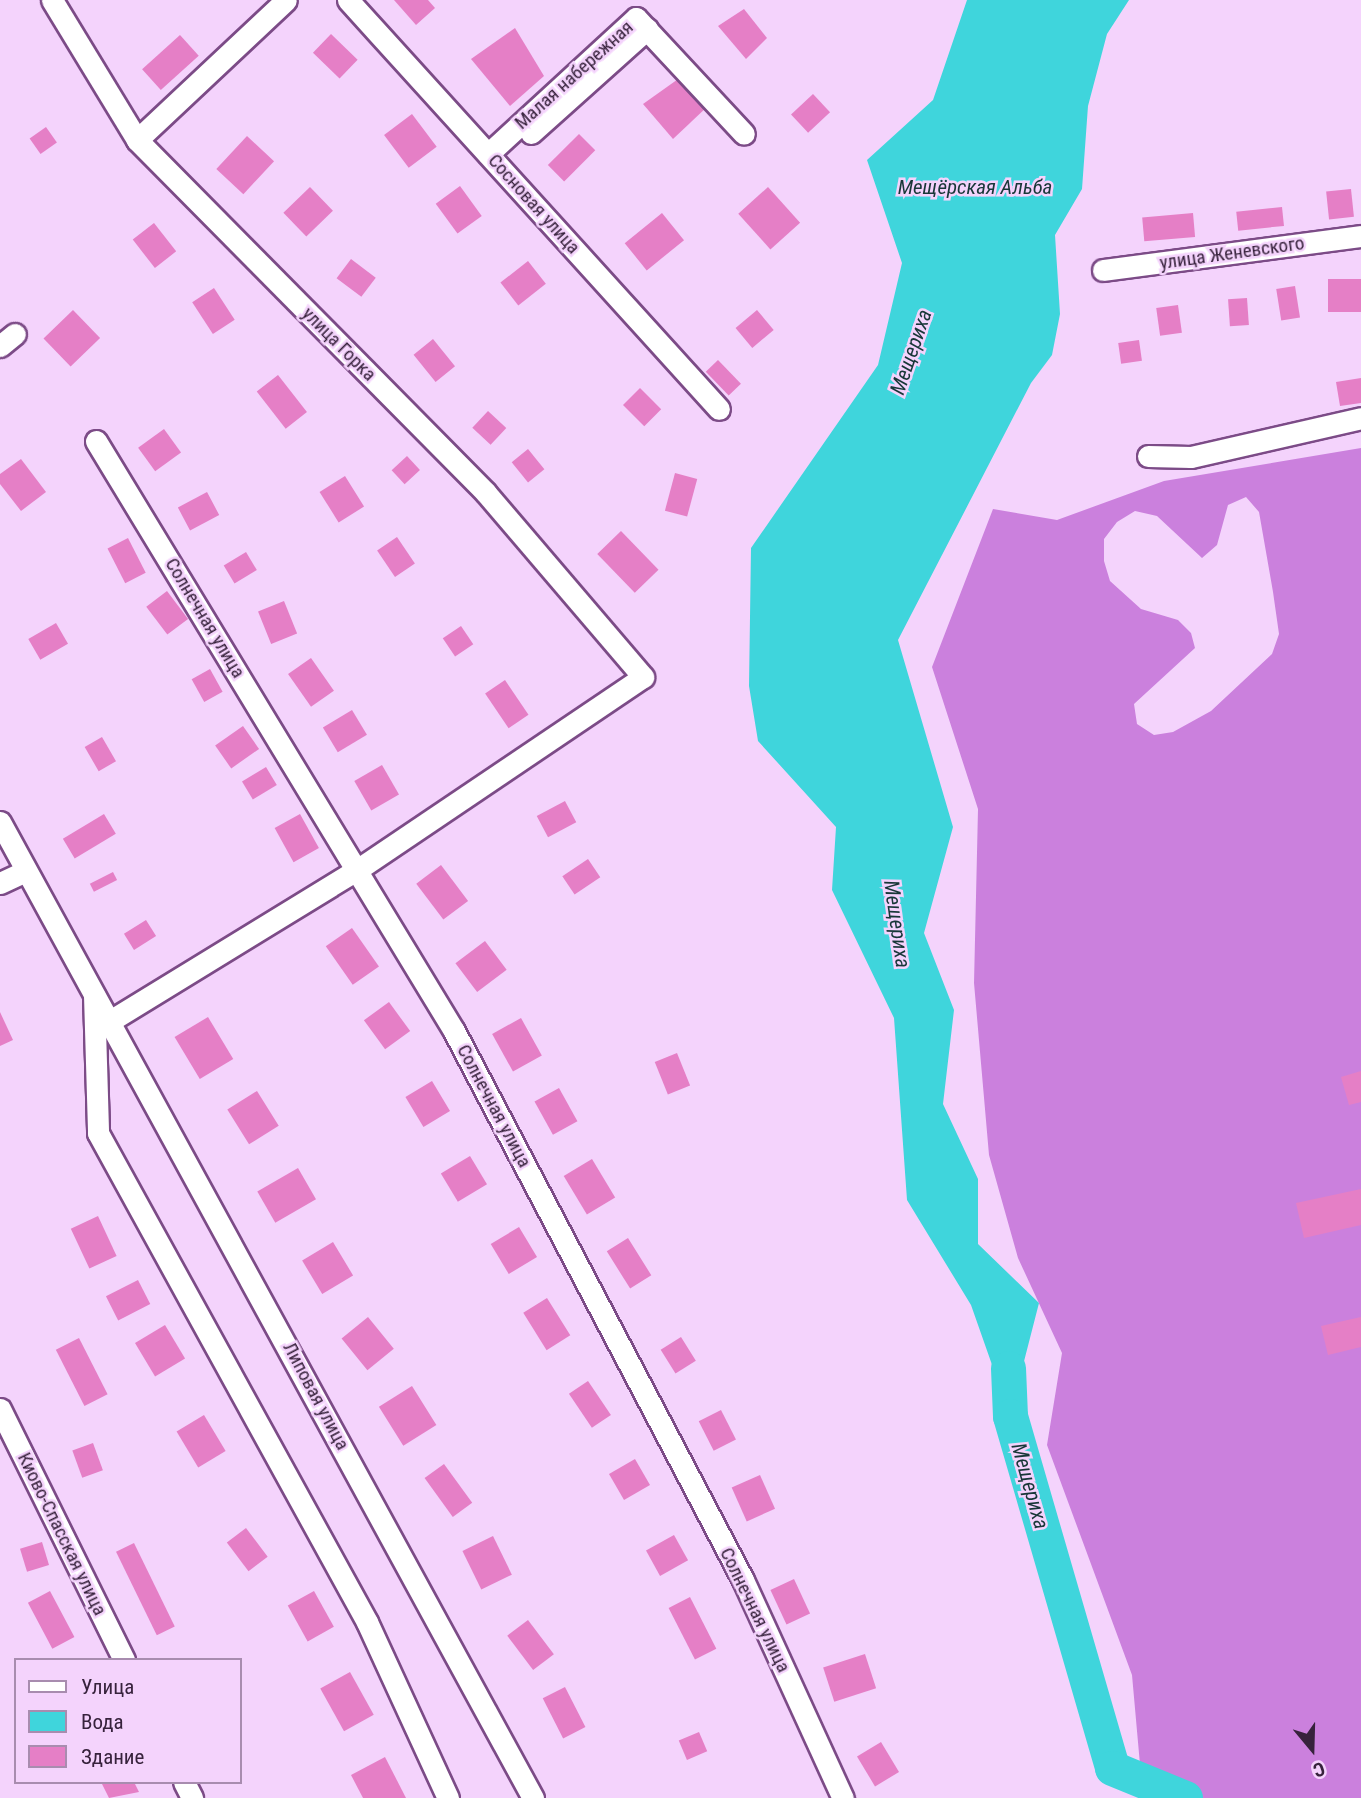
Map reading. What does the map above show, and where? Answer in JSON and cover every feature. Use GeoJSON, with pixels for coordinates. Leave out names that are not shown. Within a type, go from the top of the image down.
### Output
{"type":"FeatureCollection","features":[{"type":"Feature","properties":{"kind":"street","name":"улица Горка"},"geometry":{"type":"LineString","coordinates":[[52,0],[137,140],[486,493],[643,677],[358,869]]}},
{"type":"Feature","properties":{"kind":"street"},"geometry":{"type":"LineString","coordinates":[[137,140],[286,0]]}},
{"type":"Feature","properties":{"kind":"street","name":"Сосновая улица"},"geometry":{"type":"LineString","coordinates":[[348,0],[719,409]]}},
{"type":"Feature","properties":{"kind":"street","name":"Малая набережная"},"geometry":{"type":"LineString","coordinates":[[492,159],[646,29],[744,134]]}},
{"type":"Feature","properties":{"kind":"street","name":"улица Женевского"},"geometry":{"type":"LineString","coordinates":[[1103,270],[1361,236]]}},
{"type":"Feature","properties":{"kind":"street"},"geometry":{"type":"LineString","coordinates":[[1148,456],[1191,457],[1361,418]]}},
{"type":"Feature","properties":{"kind":"street","name":"Солнечная улица"},"geometry":{"type":"LineString","coordinates":[[96,441],[454,1031],[743,1580],[843,1798]]}},
{"type":"Feature","properties":{"kind":"street","name":"Липовая улица"},"geometry":{"type":"LineString","coordinates":[[0,822],[24,872],[94,995],[112,1020],[533,1798]]}},
{"type":"Feature","properties":{"kind":"street"},"geometry":{"type":"LineString","coordinates":[[112,1020],[358,869]]}},
{"type":"Feature","properties":{"kind":"street"},"geometry":{"type":"LineString","coordinates":[[0,883],[24,872]]}},
{"type":"Feature","properties":{"kind":"street"},"geometry":{"type":"LineString","coordinates":[[94,995],[98,1133],[367,1622],[448,1798]]}},
{"type":"Feature","properties":{"kind":"street","name":"Киово-Спасская улица"},"geometry":{"type":"LineString","coordinates":[[0,1409],[123,1658]]}},
{"type":"Feature","properties":{"kind":"shaded area"},"geometry":{"type":"Polygon","coordinates":[[[1361,448],[1361,1798],[1143,1798],[1132,1675],[1047,1445],[1062,1353],[1018,1258],[989,1155],[974,983],[978,809],[932,667],[993,509],[1057,520],[1164,481],[1361,448]],[[1246,497],[1228,505],[1217,545],[1202,558],[1157,516],[1135,511],[1117,522],[1104,539],[1104,561],[1110,581],[1141,609],[1178,620],[1191,633],[1195,648],[1134,704],[1137,724],[1154,735],[1173,732],[1211,711],[1272,654],[1279,634],[1259,512],[1246,497]]]}},
{"type":"Feature","properties":{"kind":"water","name":"Мещёрская Альба"},"geometry":{"type":"Polygon","coordinates":[[[967,0],[1129,0],[1107,34],[1088,106],[1082,189],[1055,235],[1060,314],[1052,355],[1031,383],[898,640],[953,827],[924,933],[954,1010],[943,1104],[978,1179],[978,1244],[1039,1303],[1010,1416],[971,1305],[907,1200],[894,1018],[832,890],[836,827],[758,741],[749,686],[751,548],[878,365],[902,263],[867,160],[933,100],[967,0]]]}},
{"type":"Feature","properties":{"kind":"building"},"geometry":{"type":"Polygon","coordinates":[[[394,0],[428,0],[435,8],[416,25],[394,0]]]}},
{"type":"Feature","properties":{"kind":"building"},"geometry":{"type":"Polygon","coordinates":[[[744,9],[767,38],[746,59],[718,26],[744,9]]]}},
{"type":"Feature","properties":{"kind":"building"},"geometry":{"type":"Polygon","coordinates":[[[515,28],[544,76],[510,106],[471,59],[515,28]]]}},
{"type":"Feature","properties":{"kind":"building"},"geometry":{"type":"Polygon","coordinates":[[[331,34],[358,60],[340,78],[313,53],[331,34]]]}},
{"type":"Feature","properties":{"kind":"building"},"geometry":{"type":"Polygon","coordinates":[[[180,35],[199,56],[161,90],[142,69],[180,35]]]}},
{"type":"Feature","properties":{"kind":"building"},"geometry":{"type":"Polygon","coordinates":[[[681,77],[708,106],[673,139],[643,104],[681,77]]]}},
{"type":"Feature","properties":{"kind":"building"},"geometry":{"type":"Polygon","coordinates":[[[813,94],[830,112],[808,133],[791,114],[813,94]]]}},
{"type":"Feature","properties":{"kind":"building"},"geometry":{"type":"Polygon","coordinates":[[[412,114],[437,147],[409,168],[384,135],[412,114]]]}},
{"type":"Feature","properties":{"kind":"building"},"geometry":{"type":"Polygon","coordinates":[[[46,127],[57,143],[41,154],[30,138],[46,127]]]}},
{"type":"Feature","properties":{"kind":"building"},"geometry":{"type":"Polygon","coordinates":[[[579,134],[595,150],[564,181],[548,165],[579,134]]]}},
{"type":"Feature","properties":{"kind":"building"},"geometry":{"type":"Polygon","coordinates":[[[247,136],[274,161],[243,194],[216,169],[247,136]]]}},
{"type":"Feature","properties":{"kind":"building"},"geometry":{"type":"Polygon","coordinates":[[[460,186],[482,216],[457,234],[436,204],[460,186]]]}},
{"type":"Feature","properties":{"kind":"building"},"geometry":{"type":"Polygon","coordinates":[[[310,187],[333,211],[306,236],[283,213],[310,187]]]}},
{"type":"Feature","properties":{"kind":"building"},"geometry":{"type":"Polygon","coordinates":[[[768,187],[800,223],[770,249],[738,214],[768,187]]]}},
{"type":"Feature","properties":{"kind":"building"},"geometry":{"type":"Polygon","coordinates":[[[1351,189],[1354,217],[1329,219],[1326,192],[1351,189]]]}},
{"type":"Feature","properties":{"kind":"building"},"geometry":{"type":"Polygon","coordinates":[[[1282,207],[1284,226],[1238,231],[1236,212],[1282,207]]]}},
{"type":"Feature","properties":{"kind":"building"},"geometry":{"type":"Polygon","coordinates":[[[662,213],[684,240],[647,270],[625,243],[662,213]]]}},
{"type":"Feature","properties":{"kind":"building"},"geometry":{"type":"Polygon","coordinates":[[[1193,213],[1195,237],[1144,241],[1142,217],[1193,213]]]}},
{"type":"Feature","properties":{"kind":"building"},"geometry":{"type":"Polygon","coordinates":[[[154,223],[176,251],[155,268],[133,240],[154,223]]]}},
{"type":"Feature","properties":{"kind":"building"},"geometry":{"type":"Polygon","coordinates":[[[351,259],[376,278],[361,297],[337,278],[351,259]]]}},
{"type":"Feature","properties":{"kind":"building"},"geometry":{"type":"Polygon","coordinates":[[[528,261],[546,284],[518,305],[500,283],[528,261]]]}},
{"type":"Feature","properties":{"kind":"building"},"geometry":{"type":"Polygon","coordinates":[[[1328,279],[1361,279],[1361,312],[1328,312],[1328,279]]]}},
{"type":"Feature","properties":{"kind":"building"},"geometry":{"type":"Polygon","coordinates":[[[1295,286],[1300,318],[1281,321],[1276,289],[1295,286]]]}},
{"type":"Feature","properties":{"kind":"building"},"geometry":{"type":"Polygon","coordinates":[[[214,288],[235,320],[213,334],[192,302],[214,288]]]}},
{"type":"Feature","properties":{"kind":"building"},"geometry":{"type":"Polygon","coordinates":[[[1247,298],[1249,325],[1230,326],[1228,299],[1247,298]]]}},
{"type":"Feature","properties":{"kind":"building"},"geometry":{"type":"Polygon","coordinates":[[[1178,305],[1182,333],[1160,336],[1156,308],[1178,305]]]}},
{"type":"Feature","properties":{"kind":"building"},"geometry":{"type":"Polygon","coordinates":[[[73,310],[100,338],[71,367],[44,338],[73,310]]]}},
{"type":"Feature","properties":{"kind":"building"},"geometry":{"type":"Polygon","coordinates":[[[757,310],[774,330],[752,348],[736,328],[757,310]]]}},
{"type":"Feature","properties":{"kind":"building"},"geometry":{"type":"Polygon","coordinates":[[[433,339],[455,366],[436,382],[414,355],[433,339]]]}},
{"type":"Feature","properties":{"kind":"building"},"geometry":{"type":"Polygon","coordinates":[[[1139,340],[1142,361],[1121,364],[1118,343],[1139,340]]]}},
{"type":"Feature","properties":{"kind":"building"},"geometry":{"type":"Polygon","coordinates":[[[718,360],[741,384],[729,396],[706,372],[718,360]]]}},
{"type":"Feature","properties":{"kind":"building"},"geometry":{"type":"Polygon","coordinates":[[[278,375],[307,412],[286,429],[257,392],[278,375]]]}},
{"type":"Feature","properties":{"kind":"building"},"geometry":{"type":"Polygon","coordinates":[[[1361,378],[1361,403],[1340,406],[1336,382],[1361,378]]]}},
{"type":"Feature","properties":{"kind":"building"},"geometry":{"type":"Polygon","coordinates":[[[640,388],[661,409],[644,426],[623,405],[640,388]]]}},
{"type":"Feature","properties":{"kind":"building"},"geometry":{"type":"Polygon","coordinates":[[[488,411],[506,428],[491,445],[472,428],[488,411]]]}},
{"type":"Feature","properties":{"kind":"building"},"geometry":{"type":"Polygon","coordinates":[[[164,429],[181,452],[155,471],[138,448],[164,429]]]}},
{"type":"Feature","properties":{"kind":"building"},"geometry":{"type":"Polygon","coordinates":[[[528,449],[544,469],[528,482],[512,462],[528,449]]]}},
{"type":"Feature","properties":{"kind":"building"},"geometry":{"type":"Polygon","coordinates":[[[407,456],[420,470],[405,484],[392,470],[407,456]]]}},
{"type":"Feature","properties":{"kind":"building"},"geometry":{"type":"Polygon","coordinates":[[[21,459],[46,492],[21,511],[0,484],[0,474],[21,459]]]}},
{"type":"Feature","properties":{"kind":"building"},"geometry":{"type":"Polygon","coordinates":[[[675,473],[697,479],[687,517],[665,511],[675,473]]]}},
{"type":"Feature","properties":{"kind":"building"},"geometry":{"type":"Polygon","coordinates":[[[345,476],[364,507],[339,522],[320,492],[345,476]]]}},
{"type":"Feature","properties":{"kind":"building"},"geometry":{"type":"Polygon","coordinates":[[[207,492],[219,515],[190,530],[178,507],[207,492]]]}},
{"type":"Feature","properties":{"kind":"building"},"geometry":{"type":"Polygon","coordinates":[[[621,531],[659,570],[635,593],[597,554],[621,531]]]}},
{"type":"Feature","properties":{"kind":"building"},"geometry":{"type":"Polygon","coordinates":[[[397,537],[415,564],[395,577],[377,550],[397,537]]]}},
{"type":"Feature","properties":{"kind":"building"},"geometry":{"type":"Polygon","coordinates":[[[128,538],[146,573],[125,583],[108,548],[128,538]]]}},
{"type":"Feature","properties":{"kind":"building"},"geometry":{"type":"Polygon","coordinates":[[[246,552],[257,570],[235,583],[224,565],[246,552]]]}},
{"type":"Feature","properties":{"kind":"building"},"geometry":{"type":"Polygon","coordinates":[[[167,591],[188,619],[167,635],[146,607],[167,591]]]}},
{"type":"Feature","properties":{"kind":"building"},"geometry":{"type":"Polygon","coordinates":[[[284,601],[297,633],[271,644],[258,611],[284,601]]]}},
{"type":"Feature","properties":{"kind":"building"},"geometry":{"type":"Polygon","coordinates":[[[56,623],[68,644],[40,660],[28,639],[56,623]]]}},
{"type":"Feature","properties":{"kind":"building"},"geometry":{"type":"Polygon","coordinates":[[[461,626],[473,644],[455,657],[443,638],[461,626]]]}},
{"type":"Feature","properties":{"kind":"building"},"geometry":{"type":"Polygon","coordinates":[[[311,658],[334,691],[311,707],[288,674],[311,658]]]}},
{"type":"Feature","properties":{"kind":"building"},"geometry":{"type":"Polygon","coordinates":[[[210,669],[223,692],[204,702],[192,679],[210,669]]]}},
{"type":"Feature","properties":{"kind":"building"},"geometry":{"type":"Polygon","coordinates":[[[505,680],[528,715],[509,728],[485,693],[505,680]]]}},
{"type":"Feature","properties":{"kind":"building"},"geometry":{"type":"Polygon","coordinates":[[[352,710],[367,735],[338,752],[323,728],[352,710]]]}},
{"type":"Feature","properties":{"kind":"building"},"geometry":{"type":"Polygon","coordinates":[[[243,726],[259,749],[231,768],[215,746],[243,726]]]}},
{"type":"Feature","properties":{"kind":"building"},"geometry":{"type":"Polygon","coordinates":[[[102,737],[116,761],[99,771],[85,747],[102,737]]]}},
{"type":"Feature","properties":{"kind":"building"},"geometry":{"type":"Polygon","coordinates":[[[382,765],[399,794],[371,810],[354,781],[382,765]]]}},
{"type":"Feature","properties":{"kind":"building"},"geometry":{"type":"Polygon","coordinates":[[[266,767],[277,785],[253,799],[242,781],[266,767]]]}},
{"type":"Feature","properties":{"kind":"building"},"geometry":{"type":"Polygon","coordinates":[[[565,801],[576,822],[548,837],[537,816],[565,801]]]}},
{"type":"Feature","properties":{"kind":"building"},"geometry":{"type":"Polygon","coordinates":[[[104,814],[116,834],[75,858],[63,839],[104,814]]]}},
{"type":"Feature","properties":{"kind":"building"},"geometry":{"type":"Polygon","coordinates":[[[300,814],[319,848],[294,862],[275,828],[300,814]]]}},
{"type":"Feature","properties":{"kind":"building"},"geometry":{"type":"Polygon","coordinates":[[[588,859],[600,877],[575,895],[562,876],[588,859]]]}},
{"type":"Feature","properties":{"kind":"building"},"geometry":{"type":"Polygon","coordinates":[[[441,865],[468,901],[443,920],[416,884],[441,865]]]}},
{"type":"Feature","properties":{"kind":"building"},"geometry":{"type":"Polygon","coordinates":[[[113,872],[117,880],[94,892],[90,884],[113,872]]]}},
{"type":"Feature","properties":{"kind":"building"},"geometry":{"type":"Polygon","coordinates":[[[146,920],[156,936],[134,950],[124,934],[146,920]]]}},
{"type":"Feature","properties":{"kind":"building"},"geometry":{"type":"Polygon","coordinates":[[[352,928],[379,967],[353,985],[326,946],[352,928]]]}},
{"type":"Feature","properties":{"kind":"building"},"geometry":{"type":"Polygon","coordinates":[[[485,941],[507,970],[477,992],[455,963],[485,941]]]}},
{"type":"Feature","properties":{"kind":"building"},"geometry":{"type":"Polygon","coordinates":[[[389,1002],[410,1031],[385,1049],[364,1020],[389,1002]]]}},
{"type":"Feature","properties":{"kind":"building"},"geometry":{"type":"Polygon","coordinates":[[[0,1012],[13,1040],[0,1046],[0,1012]]]}},
{"type":"Feature","properties":{"kind":"building"},"geometry":{"type":"Polygon","coordinates":[[[208,1017],[233,1059],[200,1079],[175,1037],[208,1017]]]}},
{"type":"Feature","properties":{"kind":"building"},"geometry":{"type":"Polygon","coordinates":[[[521,1018],[542,1056],[513,1072],[492,1034],[521,1018]]]}},
{"type":"Feature","properties":{"kind":"building"},"geometry":{"type":"Polygon","coordinates":[[[677,1053],[690,1085],[668,1094],[655,1062],[677,1053]]]}},
{"type":"Feature","properties":{"kind":"building"},"geometry":{"type":"Polygon","coordinates":[[[1361,1071],[1361,1102],[1349,1105],[1341,1077],[1361,1071]]]}},
{"type":"Feature","properties":{"kind":"building"},"geometry":{"type":"Polygon","coordinates":[[[432,1081],[450,1111],[423,1127],[405,1097],[432,1081]]]}},
{"type":"Feature","properties":{"kind":"building"},"geometry":{"type":"Polygon","coordinates":[[[559,1088],[577,1121],[553,1135],[535,1102],[559,1088]]]}},
{"type":"Feature","properties":{"kind":"building"},"geometry":{"type":"Polygon","coordinates":[[[257,1091],[279,1126],[249,1144],[227,1110],[257,1091]]]}},
{"type":"Feature","properties":{"kind":"building"},"geometry":{"type":"Polygon","coordinates":[[[470,1156],[487,1184],[458,1202],[441,1174],[470,1156]]]}},
{"type":"Feature","properties":{"kind":"building"},"geometry":{"type":"Polygon","coordinates":[[[592,1159],[615,1198],[587,1215],[564,1176],[592,1159]]]}},
{"type":"Feature","properties":{"kind":"building"},"geometry":{"type":"Polygon","coordinates":[[[298,1168],[316,1199],[275,1223],[257,1192],[298,1168]]]}},
{"type":"Feature","properties":{"kind":"building"},"geometry":{"type":"Polygon","coordinates":[[[1361,1189],[1361,1225],[1304,1238],[1296,1203],[1361,1189]]]}},
{"type":"Feature","properties":{"kind":"building"},"geometry":{"type":"Polygon","coordinates":[[[98,1216],[117,1256],[89,1269],[71,1229],[98,1216]]]}},
{"type":"Feature","properties":{"kind":"building"},"geometry":{"type":"Polygon","coordinates":[[[519,1227],[537,1257],[509,1274],[491,1244],[519,1227]]]}},
{"type":"Feature","properties":{"kind":"building"},"geometry":{"type":"Polygon","coordinates":[[[628,1238],[651,1275],[630,1289],[607,1251],[628,1238]]]}},
{"type":"Feature","properties":{"kind":"building"},"geometry":{"type":"Polygon","coordinates":[[[333,1242],[353,1275],[322,1294],[302,1261],[333,1242]]]}},
{"type":"Feature","properties":{"kind":"building"},"geometry":{"type":"Polygon","coordinates":[[[138,1280],[150,1304],[118,1320],[106,1296],[138,1280]]]}},
{"type":"Feature","properties":{"kind":"building"},"geometry":{"type":"Polygon","coordinates":[[[547,1298],[570,1335],[547,1350],[523,1313],[547,1298]]]}},
{"type":"Feature","properties":{"kind":"building"},"geometry":{"type":"Polygon","coordinates":[[[368,1317],[394,1349],[367,1370],[342,1338],[368,1317]]]}},
{"type":"Feature","properties":{"kind":"building"},"geometry":{"type":"Polygon","coordinates":[[[1361,1317],[1361,1347],[1328,1355],[1321,1326],[1361,1317]]]}},
{"type":"Feature","properties":{"kind":"building"},"geometry":{"type":"Polygon","coordinates":[[[165,1325],[185,1358],[155,1376],[135,1343],[165,1325]]]}},
{"type":"Feature","properties":{"kind":"building"},"geometry":{"type":"Polygon","coordinates":[[[681,1337],[696,1361],[675,1373],[661,1350],[681,1337]]]}},
{"type":"Feature","properties":{"kind":"building"},"geometry":{"type":"Polygon","coordinates":[[[79,1338],[108,1394],[84,1406],[56,1350],[79,1338]]]}},
{"type":"Feature","properties":{"kind":"building"},"geometry":{"type":"Polygon","coordinates":[[[588,1381],[611,1415],[592,1428],[569,1394],[588,1381]]]}},
{"type":"Feature","properties":{"kind":"building"},"geometry":{"type":"Polygon","coordinates":[[[412,1386],[436,1425],[403,1446],[379,1407],[412,1386]]]}},
{"type":"Feature","properties":{"kind":"building"},"geometry":{"type":"Polygon","coordinates":[[[721,1410],[736,1439],[714,1451],[699,1421],[721,1410]]]}},
{"type":"Feature","properties":{"kind":"building"},"geometry":{"type":"Polygon","coordinates":[[[204,1415],[226,1451],[198,1467],[177,1431],[204,1415]]]}},
{"type":"Feature","properties":{"kind":"building"},"geometry":{"type":"Polygon","coordinates":[[[93,1443],[103,1470],[82,1478],[72,1451],[93,1443]]]}},
{"type":"Feature","properties":{"kind":"building"},"geometry":{"type":"Polygon","coordinates":[[[635,1459],[650,1485],[624,1500],[609,1474],[635,1459]]]}},
{"type":"Feature","properties":{"kind":"building"},"geometry":{"type":"Polygon","coordinates":[[[444,1464],[472,1503],[453,1517],[425,1478],[444,1464]]]}},
{"type":"Feature","properties":{"kind":"building"},"geometry":{"type":"Polygon","coordinates":[[[760,1475],[775,1509],[747,1521],[732,1488],[760,1475]]]}},
{"type":"Feature","properties":{"kind":"building"},"geometry":{"type":"Polygon","coordinates":[[[246,1528],[268,1557],[248,1571],[227,1542],[246,1528]]]}},
{"type":"Feature","properties":{"kind":"building"},"geometry":{"type":"Polygon","coordinates":[[[674,1535],[688,1560],[660,1576],[646,1551],[674,1535]]]}},
{"type":"Feature","properties":{"kind":"building"},"geometry":{"type":"Polygon","coordinates":[[[493,1536],[512,1575],[481,1590],[462,1551],[493,1536]]]}},
{"type":"Feature","properties":{"kind":"building"},"geometry":{"type":"Polygon","coordinates":[[[42,1542],[49,1565],[27,1572],[20,1549],[42,1542]]]}},
{"type":"Feature","properties":{"kind":"building"},"geometry":{"type":"Polygon","coordinates":[[[134,1543],[175,1627],[157,1635],[116,1552],[134,1543]]]}},
{"type":"Feature","properties":{"kind":"building"},"geometry":{"type":"Polygon","coordinates":[[[794,1579],[810,1613],[786,1624],[770,1590],[794,1579]]]}},
{"type":"Feature","properties":{"kind":"building"},"geometry":{"type":"Polygon","coordinates":[[[50,1591],[74,1637],[52,1649],[28,1603],[50,1591]]]}},
{"type":"Feature","properties":{"kind":"building"},"geometry":{"type":"Polygon","coordinates":[[[314,1591],[334,1627],[308,1641],[288,1606],[314,1591]]]}},
{"type":"Feature","properties":{"kind":"building"},"geometry":{"type":"Polygon","coordinates":[[[690,1597],[716,1649],[695,1660],[669,1608],[690,1597]]]}},
{"type":"Feature","properties":{"kind":"building"},"geometry":{"type":"Polygon","coordinates":[[[528,1620],[554,1654],[533,1670],[507,1636],[528,1620]]]}},
{"type":"Feature","properties":{"kind":"building"},"geometry":{"type":"Polygon","coordinates":[[[865,1654],[876,1688],[834,1702],[823,1668],[865,1654]]]}},
{"type":"Feature","properties":{"kind":"building"},"geometry":{"type":"Polygon","coordinates":[[[350,1672],[374,1715],[344,1731],[320,1688],[350,1672]]]}},
{"type":"Feature","properties":{"kind":"building"},"geometry":{"type":"Polygon","coordinates":[[[565,1687],[585,1727],[563,1738],[543,1698],[565,1687]]]}},
{"type":"Feature","properties":{"kind":"building"},"geometry":{"type":"Polygon","coordinates":[[[699,1732],[707,1751],[687,1760],[679,1741],[699,1732]]]}},
{"type":"Feature","properties":{"kind":"building"},"geometry":{"type":"Polygon","coordinates":[[[881,1742],[899,1772],[875,1786],[857,1756],[881,1742]]]}},
{"type":"Feature","properties":{"kind":"building"},"geometry":{"type":"Polygon","coordinates":[[[385,1757],[406,1798],[363,1798],[351,1775],[385,1757]]]}},
{"type":"Feature","properties":{"kind":"building"},"geometry":{"type":"Polygon","coordinates":[[[102,1784],[135,1784],[139,1792],[109,1798],[102,1784]]]}},
{"type":"Feature","properties":{"kind":"waterway","name":"Мещериха"},"geometry":{"type":"LineString","coordinates":[[1008,1368],[1010,1416],[1112,1768],[1185,1798]]}}]}
